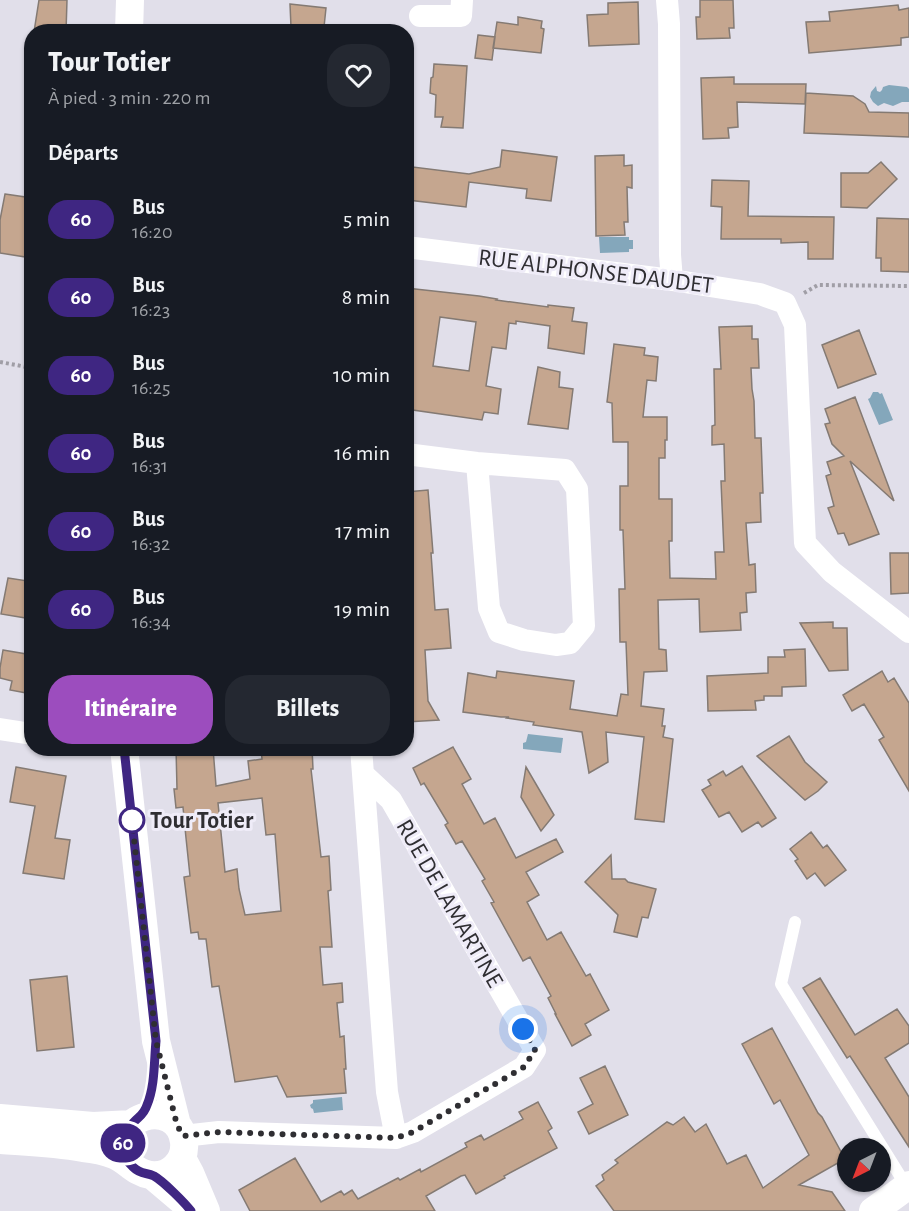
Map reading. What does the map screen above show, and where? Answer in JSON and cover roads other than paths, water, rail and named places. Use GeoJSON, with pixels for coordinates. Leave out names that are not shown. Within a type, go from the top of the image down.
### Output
{"type":"FeatureCollection","features":[{"type":"Feature","properties":{"kind":"street"},"geometry":{"type":"LineString","coordinates":[[129,24],[130,0]]}},
{"type":"Feature","properties":{"kind":"street"},"geometry":{"type":"LineString","coordinates":[[420,15],[461,16],[462,0]]}},
{"type":"Feature","properties":{"kind":"street"},"geometry":{"type":"LineString","coordinates":[[667,0],[672,280]]}},
{"type":"Feature","properties":{"kind":"street","name":"RUE ALPHONSE DAUDET"},"geometry":{"type":"LineString","coordinates":[[414,248],[672,280],[759,294],[785,303],[795,326],[805,543],[832,572],[909,632]]}},
{"type":"Feature","properties":{"kind":"street"},"geometry":{"type":"LineString","coordinates":[[414,455],[565,470],[577,489],[584,626],[570,643],[556,645],[524,640],[499,632],[489,608],[477,463]]}},
{"type":"Feature","properties":{"kind":"street"},"geometry":{"type":"LineString","coordinates":[[0,729],[24,733]]}},
{"type":"Feature","properties":{"kind":"street"},"geometry":{"type":"LineString","coordinates":[[124,756],[156,1041],[180,1140],[190,1173],[206,1211]]}},
{"type":"Feature","properties":{"kind":"street","name":"RUE DE LAMARTINE"},"geometry":{"type":"LineString","coordinates":[[362,756],[387,1092],[396,1138]]}},
{"type":"Feature","properties":{"kind":"street","name":"RUE DE LAMARTINE"},"geometry":{"type":"LineString","coordinates":[[180,1140],[219,1132],[396,1138],[413,1132],[524,1067],[535,1050],[391,800],[363,774]]}},
{"type":"Feature","properties":{"kind":"street"},"geometry":{"type":"LineString","coordinates":[[156,1041],[152,1085],[147,1106],[125,1133],[123,1145],[125,1156],[186,1204],[191,1211]]}},
{"type":"Feature","properties":{"kind":"street"},"geometry":{"type":"LineString","coordinates":[[0,1118],[93,1126],[160,1115],[169,1119],[180,1140],[175,1167],[165,1174],[142,1171],[115,1155],[91,1149],[53,1143],[0,1140]]}},
{"type":"Feature","properties":{"kind":"street"},"geometry":{"type":"LineString","coordinates":[[873,1211],[908,1186]]}},
{"type":"Feature","properties":{"kind":"lane"},"geometry":{"type":"LineString","coordinates":[[795,922],[781,984],[908,1186]]}},
{"type":"Feature","properties":{"kind":"water"},"geometry":{"type":"Polygon","coordinates":[[[889,85],[907,87],[909,102],[893,106],[884,103],[878,106],[873,102],[870,97],[876,86],[877,91],[880,92],[883,87],[889,85]]]}},
{"type":"Feature","properties":{"kind":"water"},"geometry":{"type":"Polygon","coordinates":[[[599,237],[629,237],[629,240],[633,240],[633,249],[629,249],[629,252],[600,253],[599,237]]]}},
{"type":"Feature","properties":{"kind":"water"},"geometry":{"type":"Polygon","coordinates":[[[873,392],[882,393],[893,420],[879,425],[868,399],[873,392]]]}},
{"type":"Feature","properties":{"kind":"water"},"geometry":{"type":"Polygon","coordinates":[[[528,734],[563,738],[561,753],[523,749],[523,743],[526,742],[528,734]]]}},
{"type":"Feature","properties":{"kind":"water"},"geometry":{"type":"Polygon","coordinates":[[[342,1097],[343,1110],[314,1113],[310,1105],[313,1100],[342,1097]]]}},
{"type":"Feature","properties":{"kind":"place","name":"Tour Totier"},"geometry":{"type":"Point","coordinates":[132,820]}}]}
